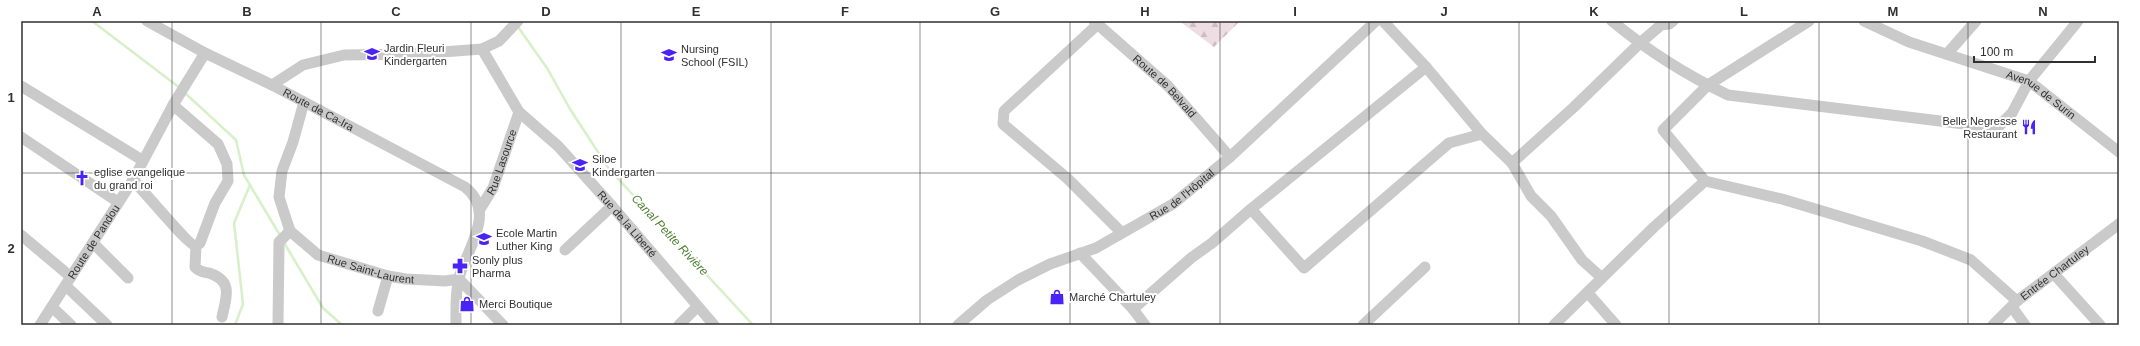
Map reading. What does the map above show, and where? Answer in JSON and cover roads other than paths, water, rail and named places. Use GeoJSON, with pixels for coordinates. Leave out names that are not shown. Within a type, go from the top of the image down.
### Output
{"type":"FeatureCollection","features":[{"type":"Feature","properties":{"kind":"street","name":"Route de Ca-Ira"},"geometry":{"type":"LineString","coordinates":[[147,21],[204,53],[272,85],[466,187],[474,194],[480,209]]}},
{"type":"Feature","properties":{"kind":"street","name":"Rue de l'Hôpital"},"geometry":{"type":"LineString","coordinates":[[958,325],[987,300],[1018,280],[1050,264],[1096,248],[1121,232],[1173,204],[1230,158],[1376,21]]}},
{"type":"Feature","properties":{"kind":"street"},"geometry":{"type":"LineString","coordinates":[[1383,21],[1426,67],[1482,134],[1512,163],[1531,196],[1551,216],[1582,260],[1602,278]]}},
{"type":"Feature","properties":{"kind":"street"},"geometry":{"type":"LineString","coordinates":[[1612,21],[1640,43],[1708,85],[1728,95],[1997,128],[2012,113],[2029,81],[2078,21]]}},
{"type":"Feature","properties":{"kind":"street"},"geometry":{"type":"LineString","coordinates":[[1512,163],[1574,107],[1640,43],[1661,25],[1669,24],[1673,21]]}},
{"type":"Feature","properties":{"kind":"street"},"geometry":{"type":"LineString","coordinates":[[1809,21],[1708,85],[1663,130],[1705,181],[1782,199],[1922,241],[1971,260],[2014,304],[2025,325]]}},
{"type":"Feature","properties":{"kind":"street","name":"Avenue de Surin"},"geometry":{"type":"LineString","coordinates":[[1864,21],[1909,42],[2029,81],[2119,152]]}},
{"type":"Feature","properties":{"kind":"street"},"geometry":{"type":"LineString","coordinates":[[1947,54],[1976,21]]}},
{"type":"Feature","properties":{"kind":"street","name":"Route de Belvald"},"geometry":{"type":"LineString","coordinates":[[1096,22],[1168,86],[1230,158]]}},
{"type":"Feature","properties":{"kind":"street"},"geometry":{"type":"LineString","coordinates":[[1096,22],[1004,111],[1003,124],[1068,179],[1121,232]]}},
{"type":"Feature","properties":{"kind":"street"},"geometry":{"type":"LineString","coordinates":[[272,85],[303,65],[344,55],[416,54],[482,49],[499,41],[515,25]]}},
{"type":"Feature","properties":{"kind":"street","name":"Rue de la Liberté"},"geometry":{"type":"LineString","coordinates":[[482,49],[519,112],[558,146],[612,206],[714,325]]}},
{"type":"Feature","properties":{"kind":"street","name":"Route de Pandou"},"geometry":{"type":"LineString","coordinates":[[40,325],[133,180],[142,160],[204,53]]}},
{"type":"Feature","properties":{"kind":"street"},"geometry":{"type":"LineString","coordinates":[[1133,309],[1251,209],[1426,67]]}},
{"type":"Feature","properties":{"kind":"street"},"geometry":{"type":"LineString","coordinates":[[21,86],[142,160]]}},
{"type":"Feature","properties":{"kind":"street"},"geometry":{"type":"LineString","coordinates":[[278,325],[279,242],[290,231],[279,197],[282,171],[294,142],[304,102]]}},
{"type":"Feature","properties":{"kind":"street"},"geometry":{"type":"LineString","coordinates":[[173,105],[218,144],[227,164],[228,181],[215,203],[200,243],[196,246],[197,270],[211,274],[224,282],[227,287],[222,318]]}},
{"type":"Feature","properties":{"kind":"street","name":"Rue Lasource"},"geometry":{"type":"LineString","coordinates":[[480,209],[493,188],[519,112]]}},
{"type":"Feature","properties":{"kind":"street"},"geometry":{"type":"LineString","coordinates":[[1251,209],[1304,268],[1373,210],[1422,164],[1449,143],[1482,134]]}},
{"type":"Feature","properties":{"kind":"street"},"geometry":{"type":"LineString","coordinates":[[21,137],[118,202]]}},
{"type":"Feature","properties":{"kind":"street"},"geometry":{"type":"LineString","coordinates":[[133,180],[152,199],[176,229],[191,244],[196,246]]}},
{"type":"Feature","properties":{"kind":"street"},"geometry":{"type":"LineString","coordinates":[[1554,325],[1705,181]]}},
{"type":"Feature","properties":{"kind":"street"},"geometry":{"type":"LineString","coordinates":[[565,250],[612,206]]}},
{"type":"Feature","properties":{"kind":"street"},"geometry":{"type":"LineString","coordinates":[[456,325],[459,279],[477,232],[480,209]]}},
{"type":"Feature","properties":{"kind":"street","name":"Entrée Chartuley"},"geometry":{"type":"LineString","coordinates":[[1993,325],[2014,304],[2119,224]]}},
{"type":"Feature","properties":{"kind":"street","name":"Rue Saint-Laurent"},"geometry":{"type":"LineString","coordinates":[[290,231],[318,255],[388,276],[406,279],[445,281],[459,279]]}},
{"type":"Feature","properties":{"kind":"street"},"geometry":{"type":"LineString","coordinates":[[21,235],[68,281],[107,325]]}},
{"type":"Feature","properties":{"kind":"street"},"geometry":{"type":"LineString","coordinates":[[93,243],[128,278]]}},
{"type":"Feature","properties":{"kind":"street"},"geometry":{"type":"LineString","coordinates":[[1080,253],[1133,309],[1145,325]]}},
{"type":"Feature","properties":{"kind":"street"},"geometry":{"type":"LineString","coordinates":[[1363,325],[1425,267]]}},
{"type":"Feature","properties":{"kind":"street"},"geometry":{"type":"LineString","coordinates":[[2054,274],[2100,325]]}},
{"type":"Feature","properties":{"kind":"street"},"geometry":{"type":"LineString","coordinates":[[378,311],[388,276]]}},
{"type":"Feature","properties":{"kind":"street"},"geometry":{"type":"LineString","coordinates":[[459,279],[503,325]]}},
{"type":"Feature","properties":{"kind":"street"},"geometry":{"type":"LineString","coordinates":[[1588,293],[1616,325]]}},
{"type":"Feature","properties":{"kind":"street"},"geometry":{"type":"LineString","coordinates":[[52,307],[71,325]]}},
{"type":"Feature","properties":{"kind":"street"},"geometry":{"type":"LineString","coordinates":[[679,325],[697,307]]}},
{"type":"Feature","properties":{"kind":"waterway"},"geometry":{"type":"LineString","coordinates":[[92,21],[180,88]]}},
{"type":"Feature","properties":{"kind":"waterway","name":"Canal Petite Rivière"},"geometry":{"type":"LineString","coordinates":[[518,27],[547,68],[570,109],[609,169],[753,325]]}},
{"type":"Feature","properties":{"kind":"waterway"},"geometry":{"type":"LineString","coordinates":[[185,93],[236,140],[244,175],[281,237]]}},
{"type":"Feature","properties":{"kind":"waterway"},"geometry":{"type":"LineString","coordinates":[[235,325],[243,304],[234,223],[250,185]]}},
{"type":"Feature","properties":{"kind":"waterway"},"geometry":{"type":"LineString","coordinates":[[283,241],[323,308],[342,325]]}},
{"type":"Feature","properties":{"kind":"place","name":"Jardin Fleuri Kindergarten"},"geometry":{"type":"Point","coordinates":[372,54]}},
{"type":"Feature","properties":{"kind":"place","name":"Nursing School (FSIL)"},"geometry":{"type":"Point","coordinates":[669,55]}},
{"type":"Feature","properties":{"kind":"place","name":"Belle Negresse Restaurant"},"geometry":{"type":"Point","coordinates":[2029,127]}},
{"type":"Feature","properties":{"kind":"place","name":"Siloe Kindergarten"},"geometry":{"type":"Point","coordinates":[580,165]}},
{"type":"Feature","properties":{"kind":"place","name":"eglise evangelique du grand roi"},"geometry":{"type":"Point","coordinates":[82,178]}},
{"type":"Feature","properties":{"kind":"place","name":"Ecole Martin Luther King"},"geometry":{"type":"Point","coordinates":[484,239]}},
{"type":"Feature","properties":{"kind":"place","name":"Sonly plus Pharma"},"geometry":{"type":"Point","coordinates":[460,266]}},
{"type":"Feature","properties":{"kind":"place","name":"Marché Chartuley"},"geometry":{"type":"Point","coordinates":[1057,297]}},
{"type":"Feature","properties":{"kind":"place","name":"Merci Boutique"},"geometry":{"type":"Point","coordinates":[467,304]}}]}
